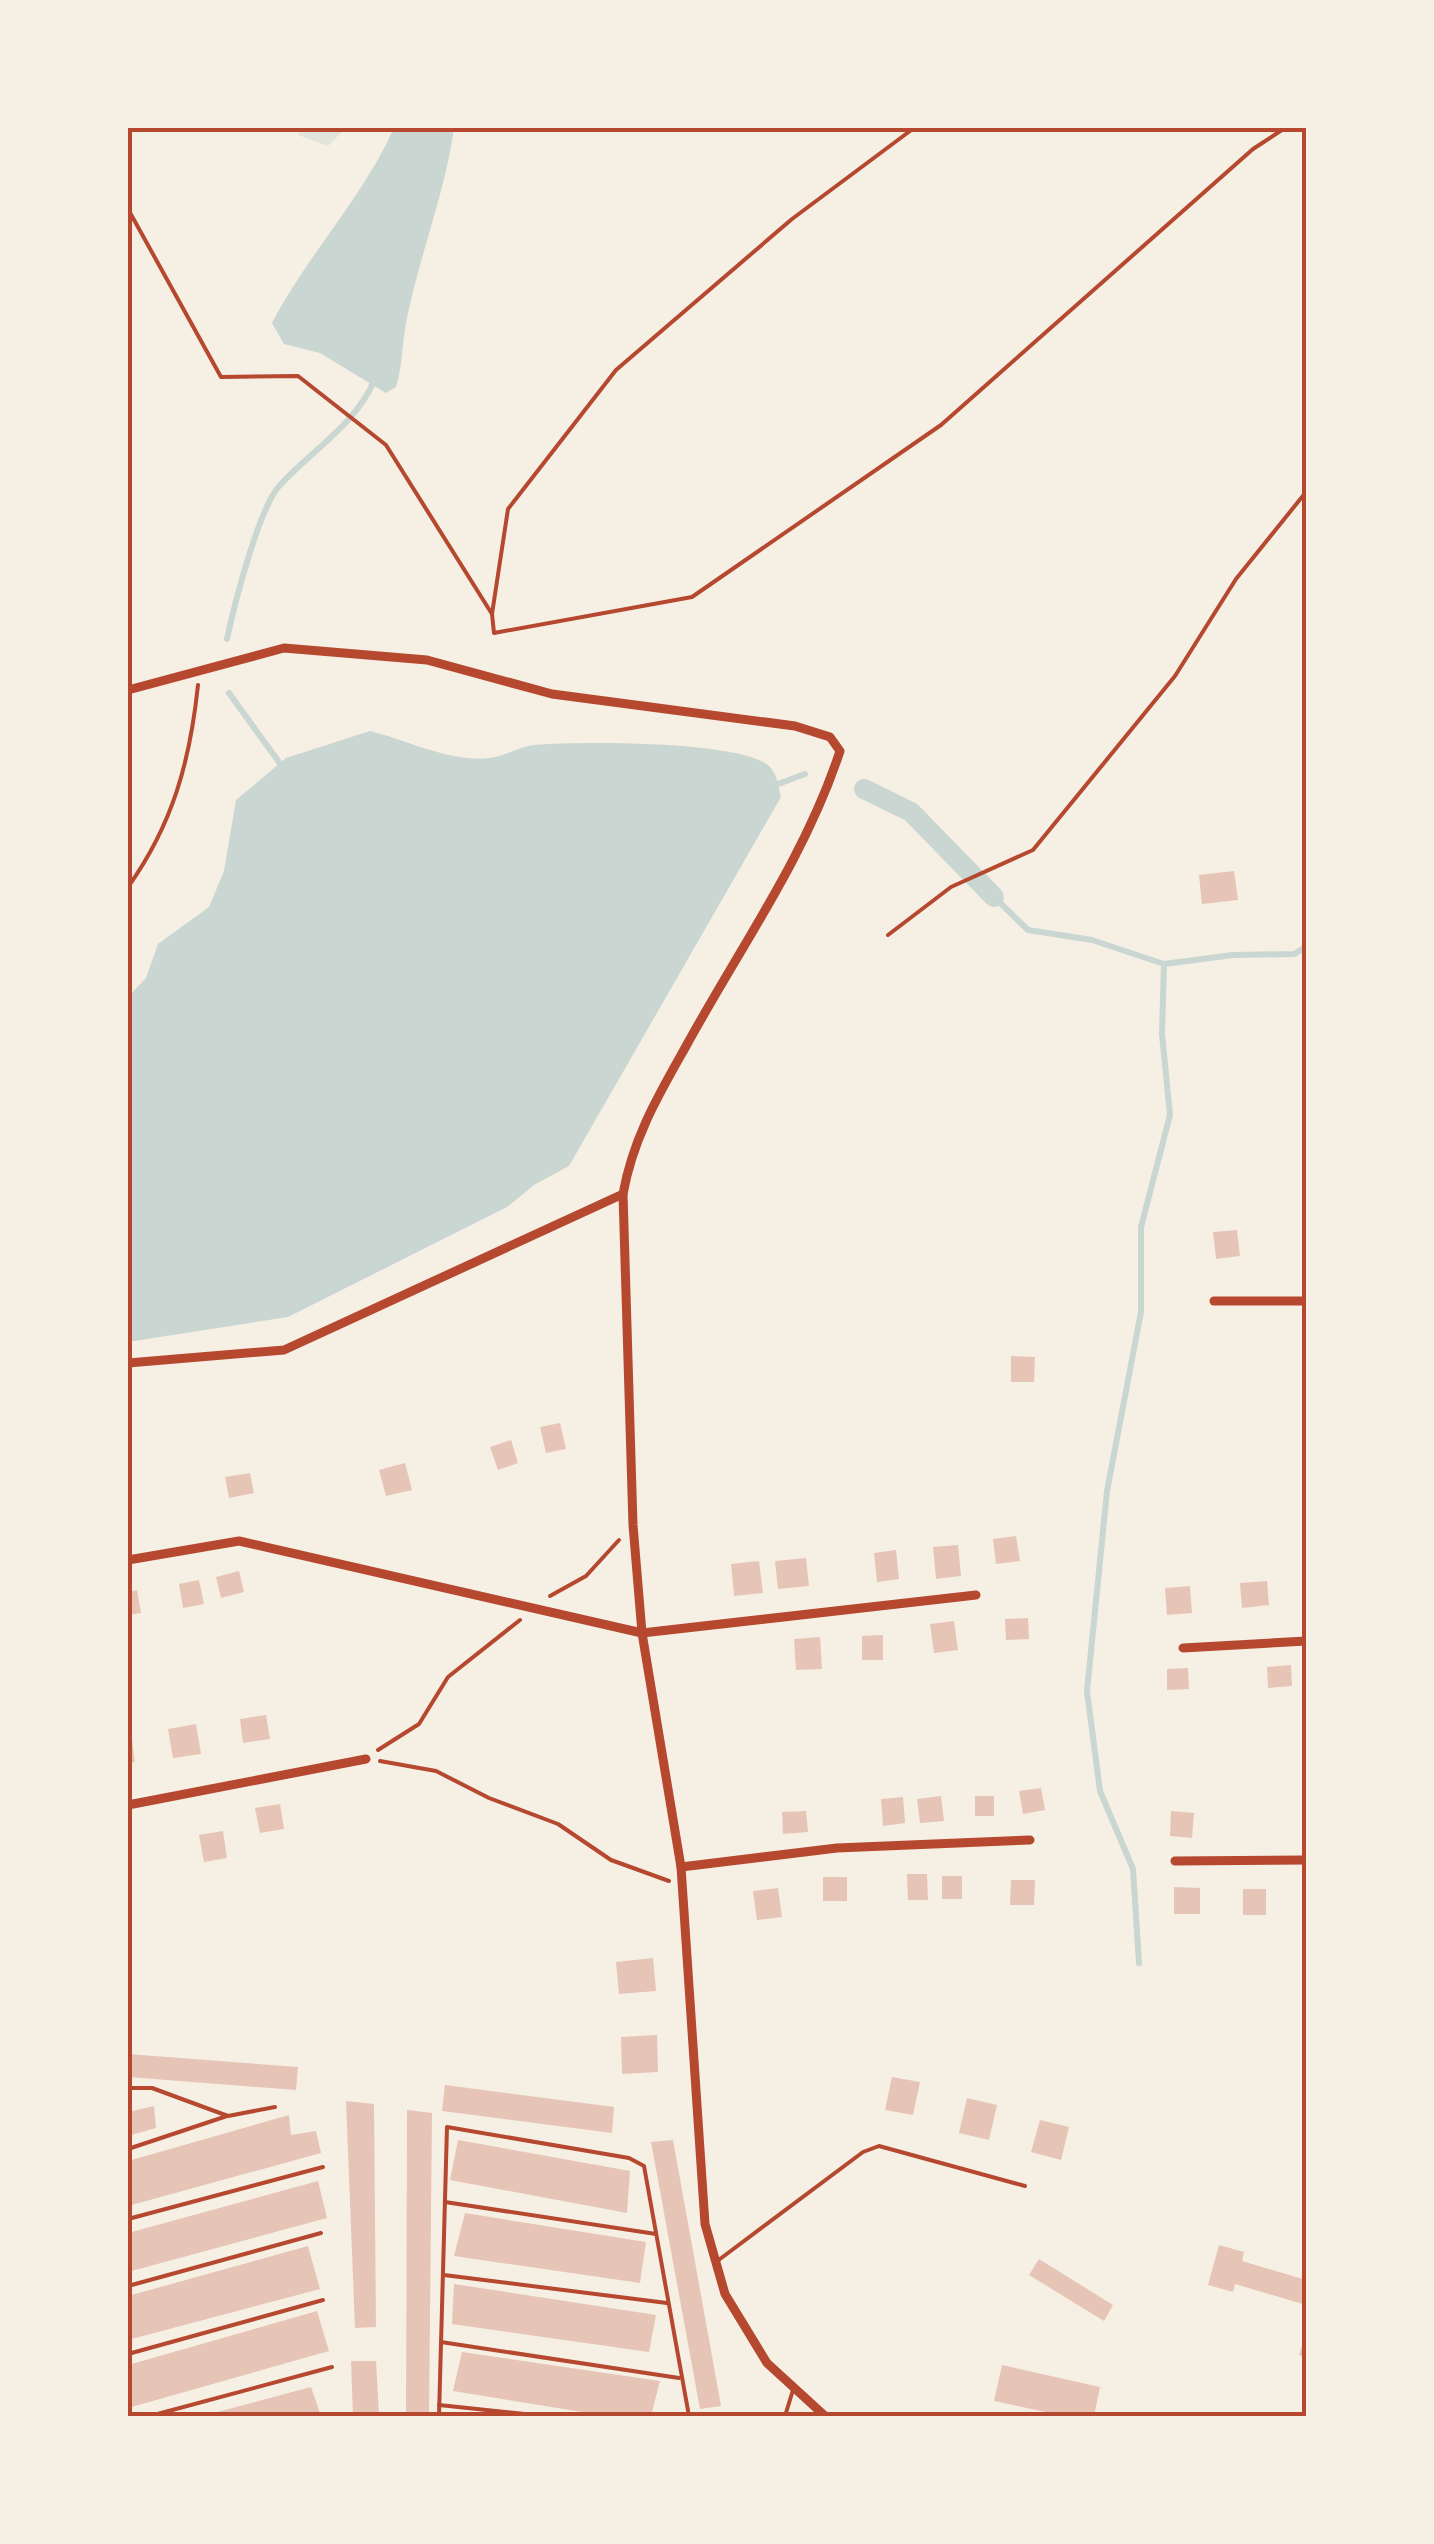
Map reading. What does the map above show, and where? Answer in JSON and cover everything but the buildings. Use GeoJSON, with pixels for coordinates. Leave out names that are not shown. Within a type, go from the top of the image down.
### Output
{"type":"FeatureCollection","features":[{"type":"Feature","properties":{"kind":"street"},"geometry":{"type":"LineString","coordinates":[[128,690],[284,648],[427,660],[552,694],[796,726],[830,737],[840,752],[824,802],[799,856],[742,945],[647,1115],[630,1152],[624,1194],[633,1525],[642,1633],[681,1866],[705,2224],[725,2294],[767,2363],[825,2416]]}},
{"type":"Feature","properties":{"kind":"street"},"geometry":{"type":"LineString","coordinates":[[128,1362],[284,1350],[624,1194]]}},
{"type":"Feature","properties":{"kind":"street"},"geometry":{"type":"LineString","coordinates":[[1214,1302],[1306,1301]]}},
{"type":"Feature","properties":{"kind":"street"},"geometry":{"type":"LineString","coordinates":[[128,1560],[239,1541],[642,1633],[976,1595]]}},
{"type":"Feature","properties":{"kind":"street"},"geometry":{"type":"LineString","coordinates":[[1183,1648],[1306,1641]]}},
{"type":"Feature","properties":{"kind":"street"},"geometry":{"type":"LineString","coordinates":[[128,1805],[366,1759]]}},
{"type":"Feature","properties":{"kind":"street"},"geometry":{"type":"LineString","coordinates":[[681,1866],[836,1848],[1030,1840]]}},
{"type":"Feature","properties":{"kind":"street"},"geometry":{"type":"LineString","coordinates":[[1176,1861],[1306,1860]]}},
{"type":"Feature","properties":{"kind":"lane"},"geometry":{"type":"LineString","coordinates":[[128,2088],[152,2088],[228,2116]]}},
{"type":"Feature","properties":{"kind":"lane"},"geometry":{"type":"LineString","coordinates":[[128,2149],[228,2116],[275,2107]]}},
{"type":"Feature","properties":{"kind":"lane"},"geometry":{"type":"LineString","coordinates":[[439,2416],[447,2127],[629,2158],[644,2166],[689,2416]]}},
{"type":"Feature","properties":{"kind":"lane"},"geometry":{"type":"LineString","coordinates":[[716,2262],[863,2152],[879,2146],[1026,2186]]}},
{"type":"Feature","properties":{"kind":"lane"},"geometry":{"type":"LineString","coordinates":[[128,2219],[323,2167]]}},
{"type":"Feature","properties":{"kind":"lane"},"geometry":{"type":"LineString","coordinates":[[445,2202],[656,2234]]}},
{"type":"Feature","properties":{"kind":"lane"},"geometry":{"type":"LineString","coordinates":[[128,2286],[321,2233]]}},
{"type":"Feature","properties":{"kind":"lane"},"geometry":{"type":"LineString","coordinates":[[443,2274],[667,2303]]}},
{"type":"Feature","properties":{"kind":"lane"},"geometry":{"type":"LineString","coordinates":[[128,2354],[323,2300]]}},
{"type":"Feature","properties":{"kind":"lane"},"geometry":{"type":"LineString","coordinates":[[441,2342],[680,2378]]}},
{"type":"Feature","properties":{"kind":"lane"},"geometry":{"type":"LineString","coordinates":[[150,2416],[332,2367]]}},
{"type":"Feature","properties":{"kind":"lane"},"geometry":{"type":"LineString","coordinates":[[785,2416],[793,2390]]}},
{"type":"Feature","properties":{"kind":"lane"},"geometry":{"type":"LineString","coordinates":[[439,2405],[544,2416]]}},
{"type":"Feature","properties":{"kind":"path"},"geometry":{"type":"LineString","coordinates":[[914,128],[792,219],[616,370],[508,509],[492,614],[494,633],[692,598],[941,424],[1252,149],[1285,128]]}},
{"type":"Feature","properties":{"kind":"path"},"geometry":{"type":"LineString","coordinates":[[128,209],[221,377],[298,376],[386,444],[492,614]]}},
{"type":"Feature","properties":{"kind":"path"},"geometry":{"type":"LineString","coordinates":[[888,935],[952,887],[1033,850],[1175,676],[1236,579],[1306,492]]}},
{"type":"Feature","properties":{"kind":"path"},"geometry":{"type":"LineString","coordinates":[[128,886],[156,848],[182,785],[200,671]]}},
{"type":"Feature","properties":{"kind":"path"},"geometry":{"type":"LineString","coordinates":[[366,1759],[419,1724],[448,1678],[517,1624],[528,1607],[586,1576],[633,1525]]}},
{"type":"Feature","properties":{"kind":"path"},"geometry":{"type":"LineString","coordinates":[[366,1759],[436,1772],[489,1798],[558,1824],[611,1860],[683,1886]]}},
{"type":"Feature","properties":{"kind":"shaded area"},"geometry":{"type":"Polygon","coordinates":[[[300,128],[346,128],[328,146],[298,135],[300,128]]]}},
{"type":"Feature","properties":{"kind":"shaded area"},"geometry":{"type":"Polygon","coordinates":[[[394,128],[454,128],[407,318],[396,387],[386,393],[320,353],[284,344],[272,323],[367,179],[394,128]]]}},
{"type":"Feature","properties":{"kind":"shaded area"},"geometry":{"type":"Polygon","coordinates":[[[370,731],[475,759],[534,745],[556,744],[653,744],[720,750],[769,766],[781,797],[569,1166],[534,1185],[507,1207],[288,1317],[128,1342],[128,997],[146,978],[158,944],[209,907],[224,871],[236,800],[286,758],[370,731]]]}},
{"type":"Feature","properties":{"kind":"waterway"},"geometry":{"type":"LineString","coordinates":[[227,639],[248,558],[272,497],[292,472],[356,411],[374,381]]}},
{"type":"Feature","properties":{"kind":"waterway"},"geometry":{"type":"LineString","coordinates":[[229,693],[284,769]]}},
{"type":"Feature","properties":{"kind":"waterway"},"geometry":{"type":"LineString","coordinates":[[770,787],[805,774]]}},
{"type":"Feature","properties":{"kind":"waterway"},"geometry":{"type":"LineString","coordinates":[[864,789],[911,812],[994,897]]}},
{"type":"Feature","properties":{"kind":"waterway"},"geometry":{"type":"LineString","coordinates":[[994,897],[1028,930],[1092,940],[1164,964],[1233,955],[1294,954],[1306,947]]}},
{"type":"Feature","properties":{"kind":"waterway"},"geometry":{"type":"LineString","coordinates":[[1139,1963],[1133,1869],[1100,1791],[1087,1691],[1107,1491],[1141,1312],[1141,1227],[1170,1115],[1162,1034],[1164,964]]}}]}
